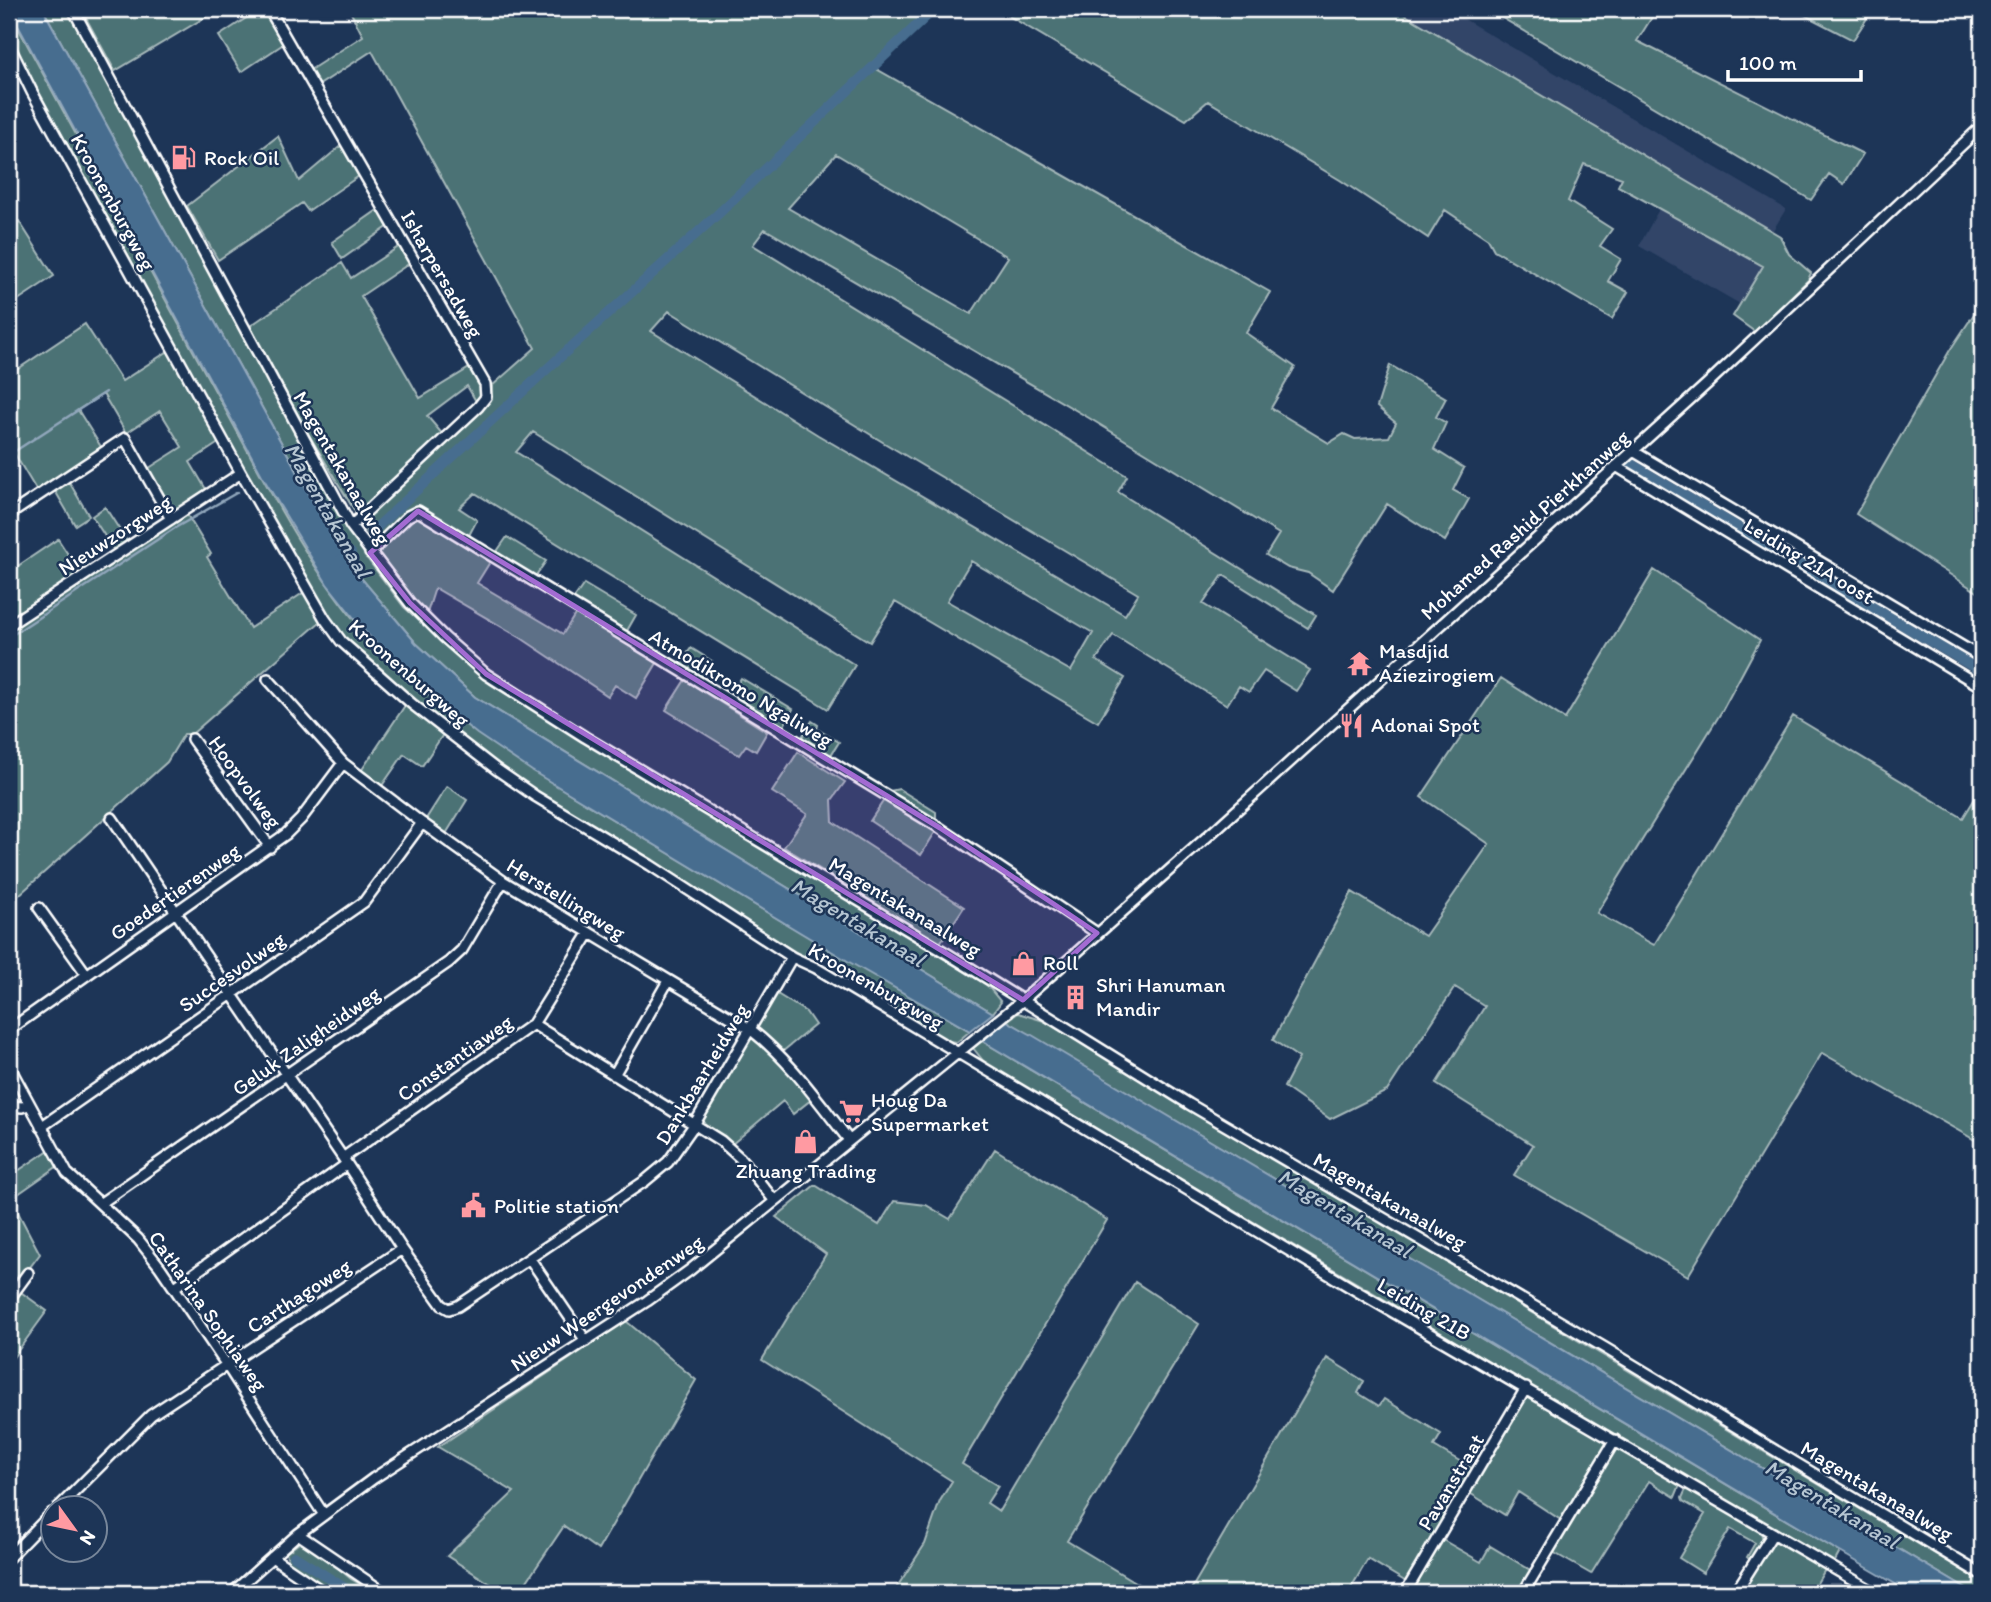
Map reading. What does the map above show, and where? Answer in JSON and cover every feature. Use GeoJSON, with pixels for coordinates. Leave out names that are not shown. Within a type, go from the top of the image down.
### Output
{"type":"FeatureCollection","features":[{"type":"Feature","properties":{"kind":"street","name":"Magentakanaalweg"},"geometry":{"type":"LineString","coordinates":[[73,9],[351,526],[410,603],[444,638],[486,674],[585,737],[1023,1000],[1189,1104],[1605,1348],[1982,1575]]}},
{"type":"Feature","properties":{"kind":"street","name":"Isharpersadweg"},"geometry":{"type":"LineString","coordinates":[[270,9],[485,384],[486,397],[478,407],[351,526]]}},
{"type":"Feature","properties":{"kind":"street","name":"Kroonenburgweg"},"geometry":{"type":"LineString","coordinates":[[9,45],[32,92],[241,473],[325,619],[341,641],[412,704],[535,796],[650,865],[792,957],[816,968],[957,1052]]}},
{"type":"Feature","properties":{"kind":"street","name":"Mohamed Rashid Pierkhanweg"},"geometry":{"type":"LineString","coordinates":[[1023,1000],[1633,451],[1982,126]]}},
{"type":"Feature","properties":{"kind":"street"},"geometry":{"type":"LineString","coordinates":[[9,515],[125,438],[171,519]]}},
{"type":"Feature","properties":{"kind":"street"},"geometry":{"type":"LineString","coordinates":[[1633,451],[1982,658]]}},
{"type":"Feature","properties":{"kind":"street","name":"Leiding 21A oost"},"geometry":{"type":"LineString","coordinates":[[1616,466],[1982,687]]}},
{"type":"Feature","properties":{"kind":"street","name":"Nieuwzorgweg"},"geometry":{"type":"LineString","coordinates":[[9,625],[241,473]]}},
{"type":"Feature","properties":{"kind":"street","name":"Atmodikromo Ngaliweg"},"geometry":{"type":"LineString","coordinates":[[370,553],[408,516],[418,511],[940,828],[1097,933]]}},
{"type":"Feature","properties":{"kind":"street","name":"Herstellingweg"},"geometry":{"type":"LineString","coordinates":[[268,679],[343,763],[422,823],[503,881],[750,1029],[779,1052],[849,1140]]}},
{"type":"Feature","properties":{"kind":"street","name":"Hoopvolweg"},"geometry":{"type":"LineString","coordinates":[[192,739],[270,847]]}},
{"type":"Feature","properties":{"kind":"street","name":"Goedertierenweg"},"geometry":{"type":"LineString","coordinates":[[9,1030],[270,847],[301,818],[343,763]]}},
{"type":"Feature","properties":{"kind":"street"},"geometry":{"type":"LineString","coordinates":[[112,817],[287,1074],[401,1249]]}},
{"type":"Feature","properties":{"kind":"street","name":"Succesvolweg"},"geometry":{"type":"LineString","coordinates":[[41,1127],[364,902],[422,823]]}},
{"type":"Feature","properties":{"kind":"street","name":"Geluk Zaligheidweg"},"geometry":{"type":"LineString","coordinates":[[101,1203],[457,955],[503,881]]}},
{"type":"Feature","properties":{"kind":"street"},"geometry":{"type":"LineString","coordinates":[[39,908],[87,975]]}},
{"type":"Feature","properties":{"kind":"street","name":"Constantiaweg"},"geometry":{"type":"LineString","coordinates":[[175,1287],[533,1024],[589,934]]}},
{"type":"Feature","properties":{"kind":"street","name":"Dankbaarheidweg"},"geometry":{"type":"LineString","coordinates":[[401,1249],[442,1305],[449,1309],[458,1306],[530,1259],[661,1169],[694,1125],[792,957]]}},
{"type":"Feature","properties":{"kind":"street"},"geometry":{"type":"LineString","coordinates":[[614,1076],[668,981]]}},
{"type":"Feature","properties":{"kind":"street","name":"Nieuw Weergevondenweg"},"geometry":{"type":"LineString","coordinates":[[232,1593],[298,1534],[374,1478],[586,1341],[690,1270],[1023,1000]]}},
{"type":"Feature","properties":{"kind":"street"},"geometry":{"type":"LineString","coordinates":[[533,1024],[721,1141],[740,1158],[775,1200]]}},
{"type":"Feature","properties":{"kind":"street","name":"Leiding 21B"},"geometry":{"type":"LineString","coordinates":[[957,1052],[1349,1286],[1876,1593]]}},
{"type":"Feature","properties":{"kind":"street","name":"Catharina Sophiaweg"},"geometry":{"type":"LineString","coordinates":[[9,1066],[67,1173],[138,1239],[175,1287],[324,1514]]}},
{"type":"Feature","properties":{"kind":"street"},"geometry":{"type":"LineString","coordinates":[[9,1106],[29,1105]]}},
{"type":"Feature","properties":{"kind":"street","name":"Carthagoweg"},"geometry":{"type":"LineString","coordinates":[[71,1494],[144,1420],[401,1249]]}},
{"type":"Feature","properties":{"kind":"street"},"geometry":{"type":"LineString","coordinates":[[530,1259],[586,1341]]}},
{"type":"Feature","properties":{"kind":"street"},"geometry":{"type":"LineString","coordinates":[[9,1299],[28,1273]]}},
{"type":"Feature","properties":{"kind":"street","name":"Pavanstraat"},"geometry":{"type":"LineString","coordinates":[[1405,1593],[1526,1388]]}},
{"type":"Feature","properties":{"kind":"street"},"geometry":{"type":"LineString","coordinates":[[1523,1593],[1615,1440]]}},
{"type":"Feature","properties":{"kind":"street"},"geometry":{"type":"LineString","coordinates":[[9,1557],[38,1527]]}},
{"type":"Feature","properties":{"kind":"street"},"geometry":{"type":"LineString","coordinates":[[1735,1593],[1773,1533]]}},
{"type":"Feature","properties":{"kind":"street"},"geometry":{"type":"LineString","coordinates":[[298,1534],[385,1593]]}},
{"type":"Feature","properties":{"kind":"street"},"geometry":{"type":"LineString","coordinates":[[272,1557],[325,1593]]}},
{"type":"Feature","properties":{"kind":"highlighted area"},"geometry":{"type":"Polygon","coordinates":[[[418,511],[940,828],[1097,933],[1023,1000],[486,674],[410,603],[370,553],[418,511]]]}},
{"type":"Feature","properties":{"kind":"shaded area"},"geometry":{"type":"Polygon","coordinates":[[[9,9],[43,9],[320,513],[356,572],[416,643],[475,697],[993,1013],[970,1031],[851,963],[532,771],[477,734],[419,687],[366,633],[327,584],[265,481],[9,9]]]}},
{"type":"Feature","properties":{"kind":"shaded area"},"geometry":{"type":"Polygon","coordinates":[[[1395,9],[1447,9],[1786,209],[1772,232],[1395,9]]]}},
{"type":"Feature","properties":{"kind":"shaded area"},"geometry":{"type":"Polygon","coordinates":[[[1659,209],[1763,267],[1740,304],[1639,246],[1659,209]]]}},
{"type":"Feature","properties":{"kind":"shaded area"},"geometry":{"type":"Polygon","coordinates":[[[1007,1021],[1973,1593],[1911,1593],[1840,1552],[982,1041],[1007,1021]]]}},
{"type":"Feature","properties":{"kind":"green space"},"geometry":{"type":"Polygon","coordinates":[[[43,9],[67,9],[337,510],[366,557],[404,607],[490,684],[987,985],[1001,1002],[993,1013],[475,697],[416,643],[356,572],[320,513],[43,9]]]}},
{"type":"Feature","properties":{"kind":"green space"},"geometry":{"type":"Polygon","coordinates":[[[81,9],[219,9],[115,71],[81,9]]]}},
{"type":"Feature","properties":{"kind":"green space"},"geometry":{"type":"Polygon","coordinates":[[[260,9],[265,9],[285,43],[241,72],[219,36],[260,9]]]}},
{"type":"Feature","properties":{"kind":"green space"},"geometry":{"type":"Polygon","coordinates":[[[349,9],[934,9],[873,67],[1270,292],[1246,333],[1295,367],[1271,408],[1329,443],[1344,434],[1355,439],[1389,437],[1396,423],[1377,407],[1390,365],[1446,398],[1436,417],[1446,423],[1434,449],[1464,468],[1453,490],[1469,499],[1445,541],[1387,504],[1333,590],[1308,573],[1288,568],[1266,555],[1279,534],[1089,418],[765,229],[753,245],[1127,476],[1118,492],[1316,615],[1308,628],[1223,575],[1203,604],[1310,670],[1296,691],[1264,671],[1249,692],[1239,686],[1227,705],[1113,635],[1096,660],[1125,678],[1098,722],[895,602],[870,642],[533,432],[516,452],[855,665],[828,709],[475,493],[459,508],[477,520],[466,541],[417,510],[373,545],[363,522],[368,515],[486,406],[492,386],[535,348],[372,51],[319,85],[310,70],[363,36],[349,9]],[[836,154],[788,208],[971,314],[1008,257],[836,154]],[[669,311],[651,331],[818,435],[1125,615],[1138,594],[669,311]],[[971,561],[947,601],[1071,671],[1093,633],[971,561]]]}},
{"type":"Feature","properties":{"kind":"green space"},"geometry":{"type":"Polygon","coordinates":[[[997,9],[1395,9],[1780,236],[1789,254],[1811,273],[1808,280],[1755,332],[1733,316],[1763,266],[1618,186],[1622,178],[1584,164],[1568,201],[1612,229],[1600,246],[1621,259],[1608,281],[1628,292],[1612,319],[1494,250],[1488,239],[1445,210],[1428,238],[1340,180],[1208,101],[1186,120],[997,9]]]}},
{"type":"Feature","properties":{"kind":"green space"},"geometry":{"type":"Polygon","coordinates":[[[1487,9],[1657,9],[1637,41],[1863,154],[1844,184],[1829,174],[1811,200],[1487,9]]]}},
{"type":"Feature","properties":{"kind":"green space"},"geometry":{"type":"Polygon","coordinates":[[[1793,9],[1873,9],[1853,40],[1793,9]]]}},
{"type":"Feature","properties":{"kind":"green space"},"geometry":{"type":"Polygon","coordinates":[[[9,11],[270,491],[324,580],[366,634],[431,697],[541,776],[970,1031],[957,1042],[947,1041],[843,979],[848,970],[810,947],[804,957],[516,779],[409,697],[349,643],[331,622],[199,390],[9,36],[9,11]]]}},
{"type":"Feature","properties":{"kind":"green space"},"geometry":{"type":"Polygon","coordinates":[[[278,136],[299,181],[343,144],[359,176],[308,211],[302,203],[218,260],[187,206],[278,136]]]}},
{"type":"Feature","properties":{"kind":"green space"},"geometry":{"type":"Polygon","coordinates":[[[379,209],[389,226],[342,259],[332,242],[379,209]]]}},
{"type":"Feature","properties":{"kind":"green space"},"geometry":{"type":"Polygon","coordinates":[[[19,221],[54,276],[9,306],[9,227],[19,221]]]}},
{"type":"Feature","properties":{"kind":"green space"},"geometry":{"type":"Polygon","coordinates":[[[400,246],[410,263],[361,296],[420,398],[471,367],[481,385],[482,394],[477,403],[467,386],[427,416],[444,436],[357,515],[308,433],[250,326],[342,263],[351,278],[400,246]]]}},
{"type":"Feature","properties":{"kind":"green space"},"geometry":{"type":"Polygon","coordinates":[[[1982,302],[1982,595],[1856,514],[1950,350],[1982,302]]]}},
{"type":"Feature","properties":{"kind":"green space"},"geometry":{"type":"Polygon","coordinates":[[[85,324],[122,381],[170,350],[220,442],[190,462],[207,491],[176,512],[172,512],[146,470],[182,447],[160,411],[126,433],[103,394],[78,410],[103,450],[38,493],[14,453],[9,455],[9,375],[85,324]]]}},
{"type":"Feature","properties":{"kind":"green space"},"geometry":{"type":"Polygon","coordinates":[[[68,480],[89,516],[75,525],[54,489],[68,480]]]}},
{"type":"Feature","properties":{"kind":"green space"},"geometry":{"type":"Polygon","coordinates":[[[105,507],[128,543],[115,552],[92,516],[105,507]]]}},
{"type":"Feature","properties":{"kind":"green space"},"geometry":{"type":"Polygon","coordinates":[[[186,513],[211,554],[207,557],[250,628],[306,591],[321,621],[192,734],[184,734],[167,762],[9,904],[9,629],[186,513]]]}},
{"type":"Feature","properties":{"kind":"green space"},"geometry":{"type":"Polygon","coordinates":[[[416,516],[490,562],[477,583],[563,634],[576,613],[657,663],[636,698],[615,685],[608,696],[521,638],[435,588],[427,613],[377,554],[377,550],[410,518],[416,516]]]}},
{"type":"Feature","properties":{"kind":"green space"},"geometry":{"type":"Polygon","coordinates":[[[507,537],[546,561],[532,581],[493,557],[507,537]]]}},
{"type":"Feature","properties":{"kind":"green space"},"geometry":{"type":"Polygon","coordinates":[[[58,539],[82,576],[9,623],[9,572],[58,539]]]}},
{"type":"Feature","properties":{"kind":"green space"},"geometry":{"type":"Polygon","coordinates":[[[1654,570],[1760,640],[1722,711],[1597,913],[1654,945],[1793,716],[1963,818],[1982,787],[1982,1144],[1822,1053],[1688,1276],[1514,1175],[1533,1145],[1436,1084],[1485,1006],[1455,987],[1387,1091],[1330,1119],[1284,1087],[1299,1058],[1273,1040],[1352,892],[1425,936],[1489,844],[1421,797],[1501,678],[1565,719],[1654,570]]]}},
{"type":"Feature","properties":{"kind":"green space"},"geometry":{"type":"Polygon","coordinates":[[[584,584],[636,615],[624,636],[570,604],[584,584]]]}},
{"type":"Feature","properties":{"kind":"green space"},"geometry":{"type":"Polygon","coordinates":[[[691,648],[712,661],[698,682],[677,668],[691,648]]]}},
{"type":"Feature","properties":{"kind":"green space"},"geometry":{"type":"Polygon","coordinates":[[[741,678],[793,709],[780,733],[727,700],[741,678]]]}},
{"type":"Feature","properties":{"kind":"green space"},"geometry":{"type":"Polygon","coordinates":[[[685,680],[767,732],[756,751],[746,745],[739,755],[666,710],[685,680]]]}},
{"type":"Feature","properties":{"kind":"green space"},"geometry":{"type":"Polygon","coordinates":[[[406,704],[444,733],[422,766],[404,754],[381,787],[361,771],[406,704]]]}},
{"type":"Feature","properties":{"kind":"green space"},"geometry":{"type":"Polygon","coordinates":[[[812,721],[818,725],[817,729],[839,742],[826,763],[797,745],[812,721]]]}},
{"type":"Feature","properties":{"kind":"green space"},"geometry":{"type":"Polygon","coordinates":[[[798,752],[845,782],[832,800],[833,822],[964,907],[940,943],[784,847],[807,814],[772,792],[798,752]]]}},
{"type":"Feature","properties":{"kind":"green space"},"geometry":{"type":"Polygon","coordinates":[[[447,786],[467,800],[444,837],[424,822],[447,786]]]}},
{"type":"Feature","properties":{"kind":"green space"},"geometry":{"type":"Polygon","coordinates":[[[899,789],[936,812],[936,831],[921,855],[870,821],[890,791],[899,789]]]}},
{"type":"Feature","properties":{"kind":"green space"},"geometry":{"type":"Polygon","coordinates":[[[774,992],[806,1012],[815,1025],[782,1052],[758,1031],[757,1026],[774,992]]]}},
{"type":"Feature","properties":{"kind":"green space"},"geometry":{"type":"Polygon","coordinates":[[[1018,1013],[1044,1021],[1982,1582],[1982,1593],[1973,1593],[1007,1021],[1018,1013]]]}},
{"type":"Feature","properties":{"kind":"green space"},"geometry":{"type":"Polygon","coordinates":[[[751,1038],[768,1046],[776,1054],[812,1099],[793,1114],[783,1101],[731,1145],[705,1124],[702,1118],[746,1041],[751,1038]]]}},
{"type":"Feature","properties":{"kind":"green space"},"geometry":{"type":"Polygon","coordinates":[[[982,1041],[1840,1552],[1833,1565],[985,1063],[973,1048],[982,1041]]]}},
{"type":"Feature","properties":{"kind":"green space"},"geometry":{"type":"Polygon","coordinates":[[[995,1149],[1107,1220],[962,1464],[998,1486],[987,1503],[999,1511],[1135,1282],[1199,1324],[1067,1541],[1153,1593],[893,1593],[925,1544],[940,1501],[952,1481],[762,1360],[826,1254],[776,1217],[815,1185],[879,1225],[894,1201],[926,1205],[950,1219],[995,1149]]]}},
{"type":"Feature","properties":{"kind":"green space"},"geometry":{"type":"Polygon","coordinates":[[[49,1150],[58,1166],[11,1199],[40,1254],[9,1295],[9,1177],[49,1150]]]}},
{"type":"Feature","properties":{"kind":"green space"},"geometry":{"type":"Polygon","coordinates":[[[18,1290],[47,1311],[9,1363],[9,1302],[18,1290]]]}},
{"type":"Feature","properties":{"kind":"green space"},"geometry":{"type":"Polygon","coordinates":[[[626,1321],[696,1380],[598,1550],[564,1526],[519,1593],[505,1593],[447,1556],[514,1492],[438,1447],[626,1321]]]}},
{"type":"Feature","properties":{"kind":"green space"},"geometry":{"type":"Polygon","coordinates":[[[1327,1358],[1364,1381],[1358,1393],[1379,1406],[1384,1399],[1441,1434],[1434,1446],[1475,1470],[1408,1583],[1368,1559],[1348,1593],[1189,1593],[1327,1358]]]}},
{"type":"Feature","properties":{"kind":"green space"},"geometry":{"type":"Polygon","coordinates":[[[1526,1395],[1605,1440],[1607,1445],[1564,1522],[1518,1492],[1505,1515],[1468,1492],[1526,1395]]]}},
{"type":"Feature","properties":{"kind":"green space"},"geometry":{"type":"Polygon","coordinates":[[[1617,1446],[1678,1480],[1680,1485],[1675,1497],[1649,1481],[1591,1574],[1551,1551],[1617,1446]]]}},
{"type":"Feature","properties":{"kind":"green space"},"geometry":{"type":"Polygon","coordinates":[[[1687,1487],[1761,1531],[1763,1542],[1751,1561],[1747,1557],[1755,1543],[1730,1529],[1703,1573],[1679,1558],[1705,1514],[1683,1501],[1687,1487]]]}},
{"type":"Feature","properties":{"kind":"green space"},"geometry":{"type":"Polygon","coordinates":[[[1773,1538],[1826,1568],[1811,1593],[1739,1593],[1773,1538]]]}},
{"type":"Feature","properties":{"kind":"green space"},"geometry":{"type":"Polygon","coordinates":[[[1441,1539],[1481,1562],[1490,1546],[1532,1571],[1519,1593],[1477,1593],[1467,1587],[1463,1593],[1424,1593],[1412,1586],[1441,1539]]]}},
{"type":"Feature","properties":{"kind":"green space"},"geometry":{"type":"Polygon","coordinates":[[[299,1543],[312,1546],[351,1579],[375,1593],[333,1593],[290,1565],[286,1553],[299,1543]]]}},
{"type":"Feature","properties":{"kind":"waterway"},"geometry":{"type":"LineString","coordinates":[[374,530],[717,215],[934,9]]}},
{"type":"Feature","properties":{"kind":"waterway"},"geometry":{"type":"LineString","coordinates":[[9,455],[106,392]]}},
{"type":"Feature","properties":{"kind":"waterway"},"geometry":{"type":"LineString","coordinates":[[1631,464],[1982,672]]}},
{"type":"Feature","properties":{"kind":"waterway"},"geometry":{"type":"LineString","coordinates":[[9,637],[175,528],[238,492]]}},
{"type":"Feature","properties":{"kind":"waterway","name":"Magentakanaal"},"geometry":{"type":"LineString","coordinates":[[336,563],[351,553]]}},
{"type":"Feature","properties":{"kind":"waterway"},"geometry":{"type":"LineString","coordinates":[[294,1556],[349,1591]]}},
{"type":"Feature","properties":{"kind":"waterway"},"geometry":{"type":"LineString","coordinates":[[294,1556],[353,1593]]}},
{"type":"Feature","properties":{"kind":"place","name":"Rock Oil"},"geometry":{"type":"Point","coordinates":[184,158]}},
{"type":"Feature","properties":{"kind":"place","name":"Masdjid Aziezirogiem"},"geometry":{"type":"Point","coordinates":[1359,663]}},
{"type":"Feature","properties":{"kind":"place","name":"Adonai Spot"},"geometry":{"type":"Point","coordinates":[1351,725]}},
{"type":"Feature","properties":{"kind":"place","name":"Roll"},"geometry":{"type":"Point","coordinates":[1023,963]}},
{"type":"Feature","properties":{"kind":"place","name":"Shri Hanuman Mandir"},"geometry":{"type":"Point","coordinates":[1076,997]}},
{"type":"Feature","properties":{"kind":"place","name":"Houg Da Supermarket"},"geometry":{"type":"Point","coordinates":[851,1112]}},
{"type":"Feature","properties":{"kind":"place","name":"Zhuang Trading"},"geometry":{"type":"Point","coordinates":[806,1142]}},
{"type":"Feature","properties":{"kind":"place","name":"Politie station"},"geometry":{"type":"Point","coordinates":[474,1206]}}]}
